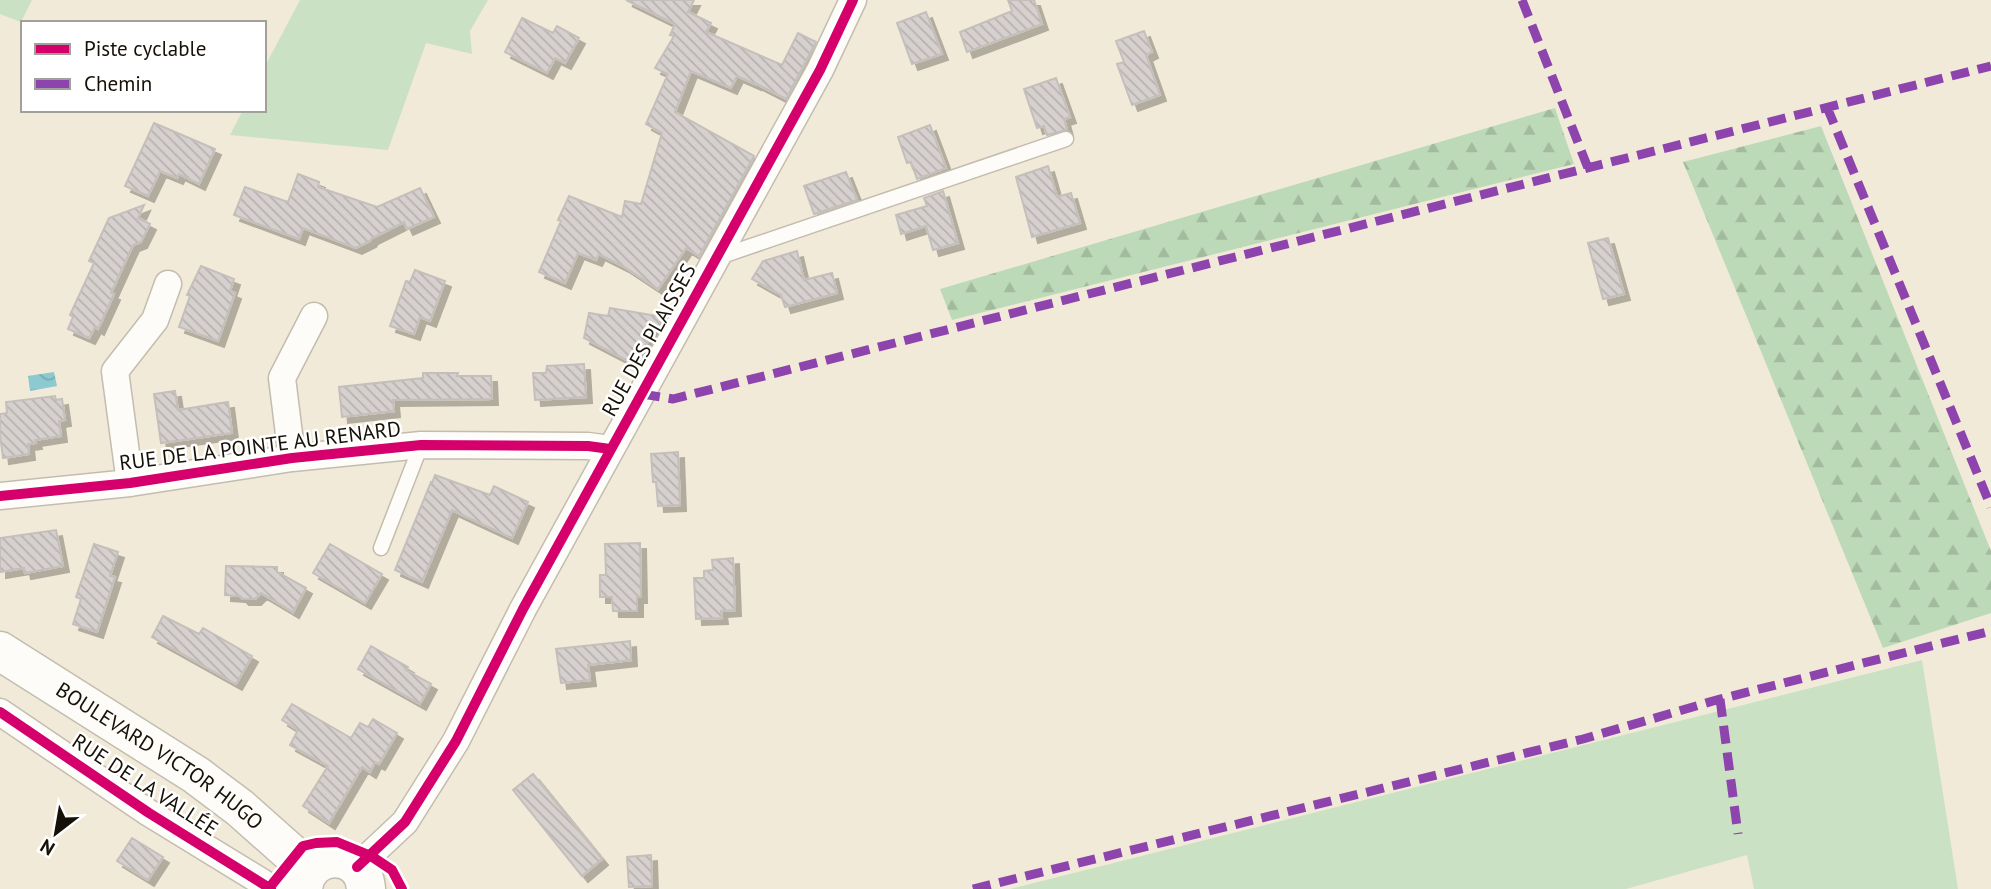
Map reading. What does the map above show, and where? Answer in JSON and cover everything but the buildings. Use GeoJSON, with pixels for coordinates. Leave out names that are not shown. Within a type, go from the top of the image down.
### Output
{"type":"FeatureCollection","features":[{"type":"Feature","properties":{"kind":"main road","name":"BOULEVARD VICTOR HUGO"},"geometry":{"type":"LineString","coordinates":[[0,651],[196,775],[240,808],[293,856],[300,882]]}},
{"type":"Feature","properties":{"kind":"main road"},"geometry":{"type":"LineString","coordinates":[[300,882],[317,863],[334,858],[351,862],[362,878]]}},
{"type":"Feature","properties":{"kind":"street","name":"RUE DES PLAISSES"},"geometry":{"type":"LineString","coordinates":[[362,878],[405,822],[456,741],[523,609],[857,2]]}},
{"type":"Feature","properties":{"kind":"street"},"geometry":{"type":"LineString","coordinates":[[130,483],[115,371],[155,320],[168,284]]}},
{"type":"Feature","properties":{"kind":"street"},"geometry":{"type":"LineString","coordinates":[[292,458],[282,378],[314,316]]}},
{"type":"Feature","properties":{"kind":"street","name":"RUE DE LA POINTE AU RENARD"},"geometry":{"type":"LineString","coordinates":[[0,496],[130,483],[292,458],[421,445],[588,446],[610,449]]}},
{"type":"Feature","properties":{"kind":"street","name":"RUE DE LA VALLÉE"},"geometry":{"type":"LineString","coordinates":[[0,712],[160,820],[270,887],[300,882]]}},
{"type":"Feature","properties":{"kind":"lane"},"geometry":{"type":"LineString","coordinates":[[717,258],[1066,139]]}},
{"type":"Feature","properties":{"kind":"lane"},"geometry":{"type":"LineString","coordinates":[[381,548],[421,445]]}},
{"type":"Feature","properties":{"kind":"green space"},"geometry":{"type":"Polygon","coordinates":[[[0,0],[32,0],[21,22],[0,14],[0,0]]]}},
{"type":"Feature","properties":{"kind":"green space"},"geometry":{"type":"Polygon","coordinates":[[[300,0],[488,0],[470,31],[472,54],[426,43],[388,150],[230,135],[242,112],[266,112],[266,64],[300,0]]]}},
{"type":"Feature","properties":{"kind":"green space"},"geometry":{"type":"Polygon","coordinates":[[[1555,108],[1574,164],[952,320],[940,289],[1555,108]]]}},
{"type":"Feature","properties":{"kind":"green space"},"geometry":{"type":"Polygon","coordinates":[[[1821,126],[1991,551],[1991,613],[1883,648],[1683,162],[1821,126]]]}},
{"type":"Feature","properties":{"kind":"green space"},"geometry":{"type":"Polygon","coordinates":[[[1922,660],[1958,889],[1754,889],[1747,855],[1626,889],[1010,889],[1922,660]]]}},
{"type":"Feature","properties":{"kind":"water"},"geometry":{"type":"Polygon","coordinates":[[[54,372],[57,386],[30,391],[28,376],[54,372]]]}},
{"type":"Feature","properties":{"kind":"marked path"},"geometry":{"type":"LineString","coordinates":[[1522,0],[1588,168]]}},
{"type":"Feature","properties":{"kind":"marked path"},"geometry":{"type":"LineString","coordinates":[[642,394],[673,399],[1991,66]]}},
{"type":"Feature","properties":{"kind":"marked path"},"geometry":{"type":"LineString","coordinates":[[1827,107],[1991,507]]}},
{"type":"Feature","properties":{"kind":"marked path"},"geometry":{"type":"LineString","coordinates":[[973,889],[1583,739],[1720,699],[1991,631]]}},
{"type":"Feature","properties":{"kind":"marked path"},"geometry":{"type":"LineString","coordinates":[[1720,699],[1738,834]]}},
{"type":"Feature","properties":{"kind":"cycle path"},"geometry":{"type":"LineString","coordinates":[[357,867],[405,822],[456,741],[523,609],[820,70],[853,0]]}},
{"type":"Feature","properties":{"kind":"cycle path"},"geometry":{"type":"LineString","coordinates":[[0,496],[130,483],[292,458],[421,445],[588,446],[610,449]]}},
{"type":"Feature","properties":{"kind":"cycle path"},"geometry":{"type":"LineString","coordinates":[[0,712],[149,813],[271,889]]}},
{"type":"Feature","properties":{"kind":"cycle path"},"geometry":{"type":"LineString","coordinates":[[270,887],[303,846],[337,842],[371,856],[392,870],[402,889]]}}]}
